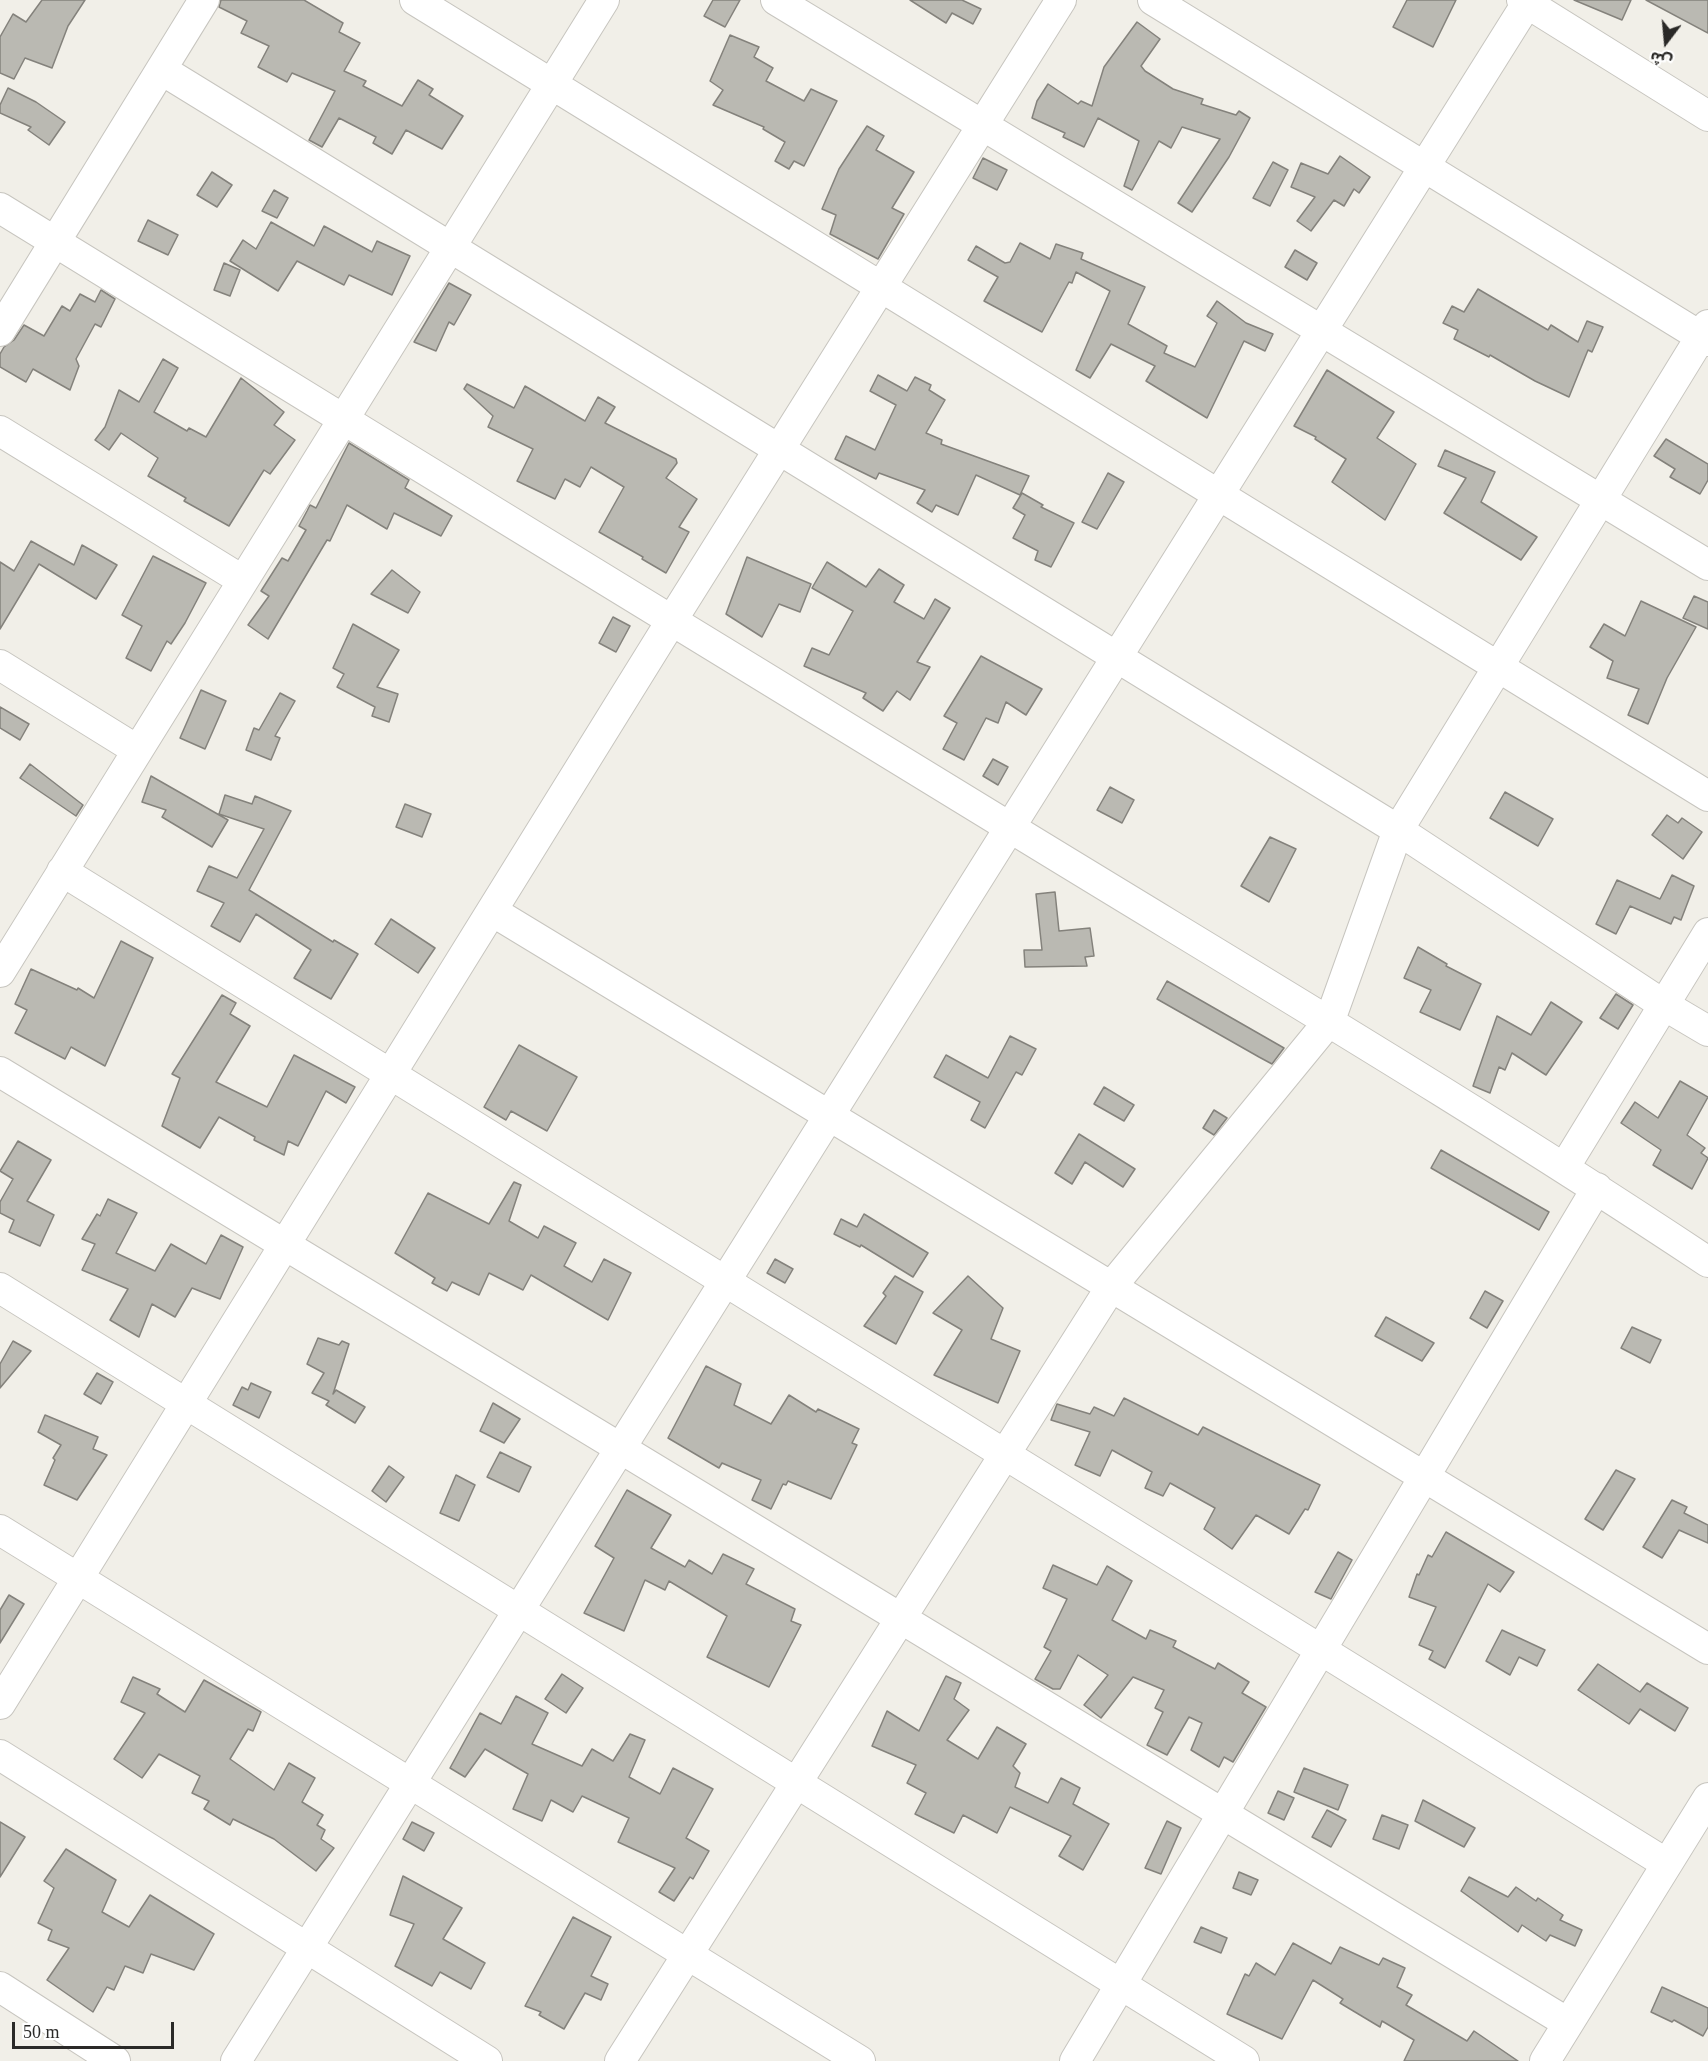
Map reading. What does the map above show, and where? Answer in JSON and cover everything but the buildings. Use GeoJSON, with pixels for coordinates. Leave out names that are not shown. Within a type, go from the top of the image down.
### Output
{"type":"FeatureCollection","features":[{"type":"Feature","properties":{"kind":"street"},"geometry":{"type":"LineString","coordinates":[[0,331],[204,0]]}},
{"type":"Feature","properties":{"kind":"street"},"geometry":{"type":"LineString","coordinates":[[415,0],[1708,796]]}},
{"type":"Feature","properties":{"kind":"street"},"geometry":{"type":"LineString","coordinates":[[0,972],[342,418],[604,0]]}},
{"type":"Feature","properties":{"kind":"street"},"geometry":{"type":"LineString","coordinates":[[776,0],[1708,565]]}},
{"type":"Feature","properties":{"kind":"street"},"geometry":{"type":"LineString","coordinates":[[0,1704],[672,620],[1061,0]]}},
{"type":"Feature","properties":{"kind":"street"},"geometry":{"type":"LineString","coordinates":[[620,2061],[1111,1287],[1330,1020],[1398,830],[1706,334],[1424,167],[1153,0]]}},
{"type":"Feature","properties":{"kind":"street"},"geometry":{"type":"LineString","coordinates":[[236,2061],[1526,1],[1708,116]]}},
{"type":"Feature","properties":{"kind":"street"},"geometry":{"type":"LineString","coordinates":[[162,70],[1398,830],[1664,1005],[1708,1031]]}},
{"type":"Feature","properties":{"kind":"street"},"geometry":{"type":"LineString","coordinates":[[0,208],[1008,827],[1330,1020],[1597,1188],[1708,1262]]}},
{"type":"Feature","properties":{"kind":"street"},"geometry":{"type":"LineString","coordinates":[[0,431],[242,580]]}},
{"type":"Feature","properties":{"kind":"street"},"geometry":{"type":"LineString","coordinates":[[0,665],[137,750]]}},
{"type":"Feature","properties":{"kind":"street"},"geometry":{"type":"LineString","coordinates":[[62,871],[1667,1864]]}},
{"type":"Feature","properties":{"kind":"street"},"geometry":{"type":"LineString","coordinates":[[492,911],[1708,1649]]}},
{"type":"Feature","properties":{"kind":"street"},"geometry":{"type":"LineString","coordinates":[[1564,1168],[1708,933]]}},
{"type":"Feature","properties":{"kind":"street"},"geometry":{"type":"LineString","coordinates":[[0,1072],[1568,2023]]}},
{"type":"Feature","properties":{"kind":"street"},"geometry":{"type":"LineString","coordinates":[[1075,2061],[1597,1188]]}},
{"type":"Feature","properties":{"kind":"street"},"geometry":{"type":"LineString","coordinates":[[0,1288],[1244,2061]]}},
{"type":"Feature","properties":{"kind":"street"},"geometry":{"type":"LineString","coordinates":[[0,1530],[79,1576],[860,2061]]}},
{"type":"Feature","properties":{"kind":"street"},"geometry":{"type":"LineString","coordinates":[[0,1755],[487,2061]]}},
{"type":"Feature","properties":{"kind":"street"},"geometry":{"type":"LineString","coordinates":[[1545,2061],[1708,1798]]}},
{"type":"Feature","properties":{"kind":"street"},"geometry":{"type":"LineString","coordinates":[[0,1987],[115,2061]]}}]}
